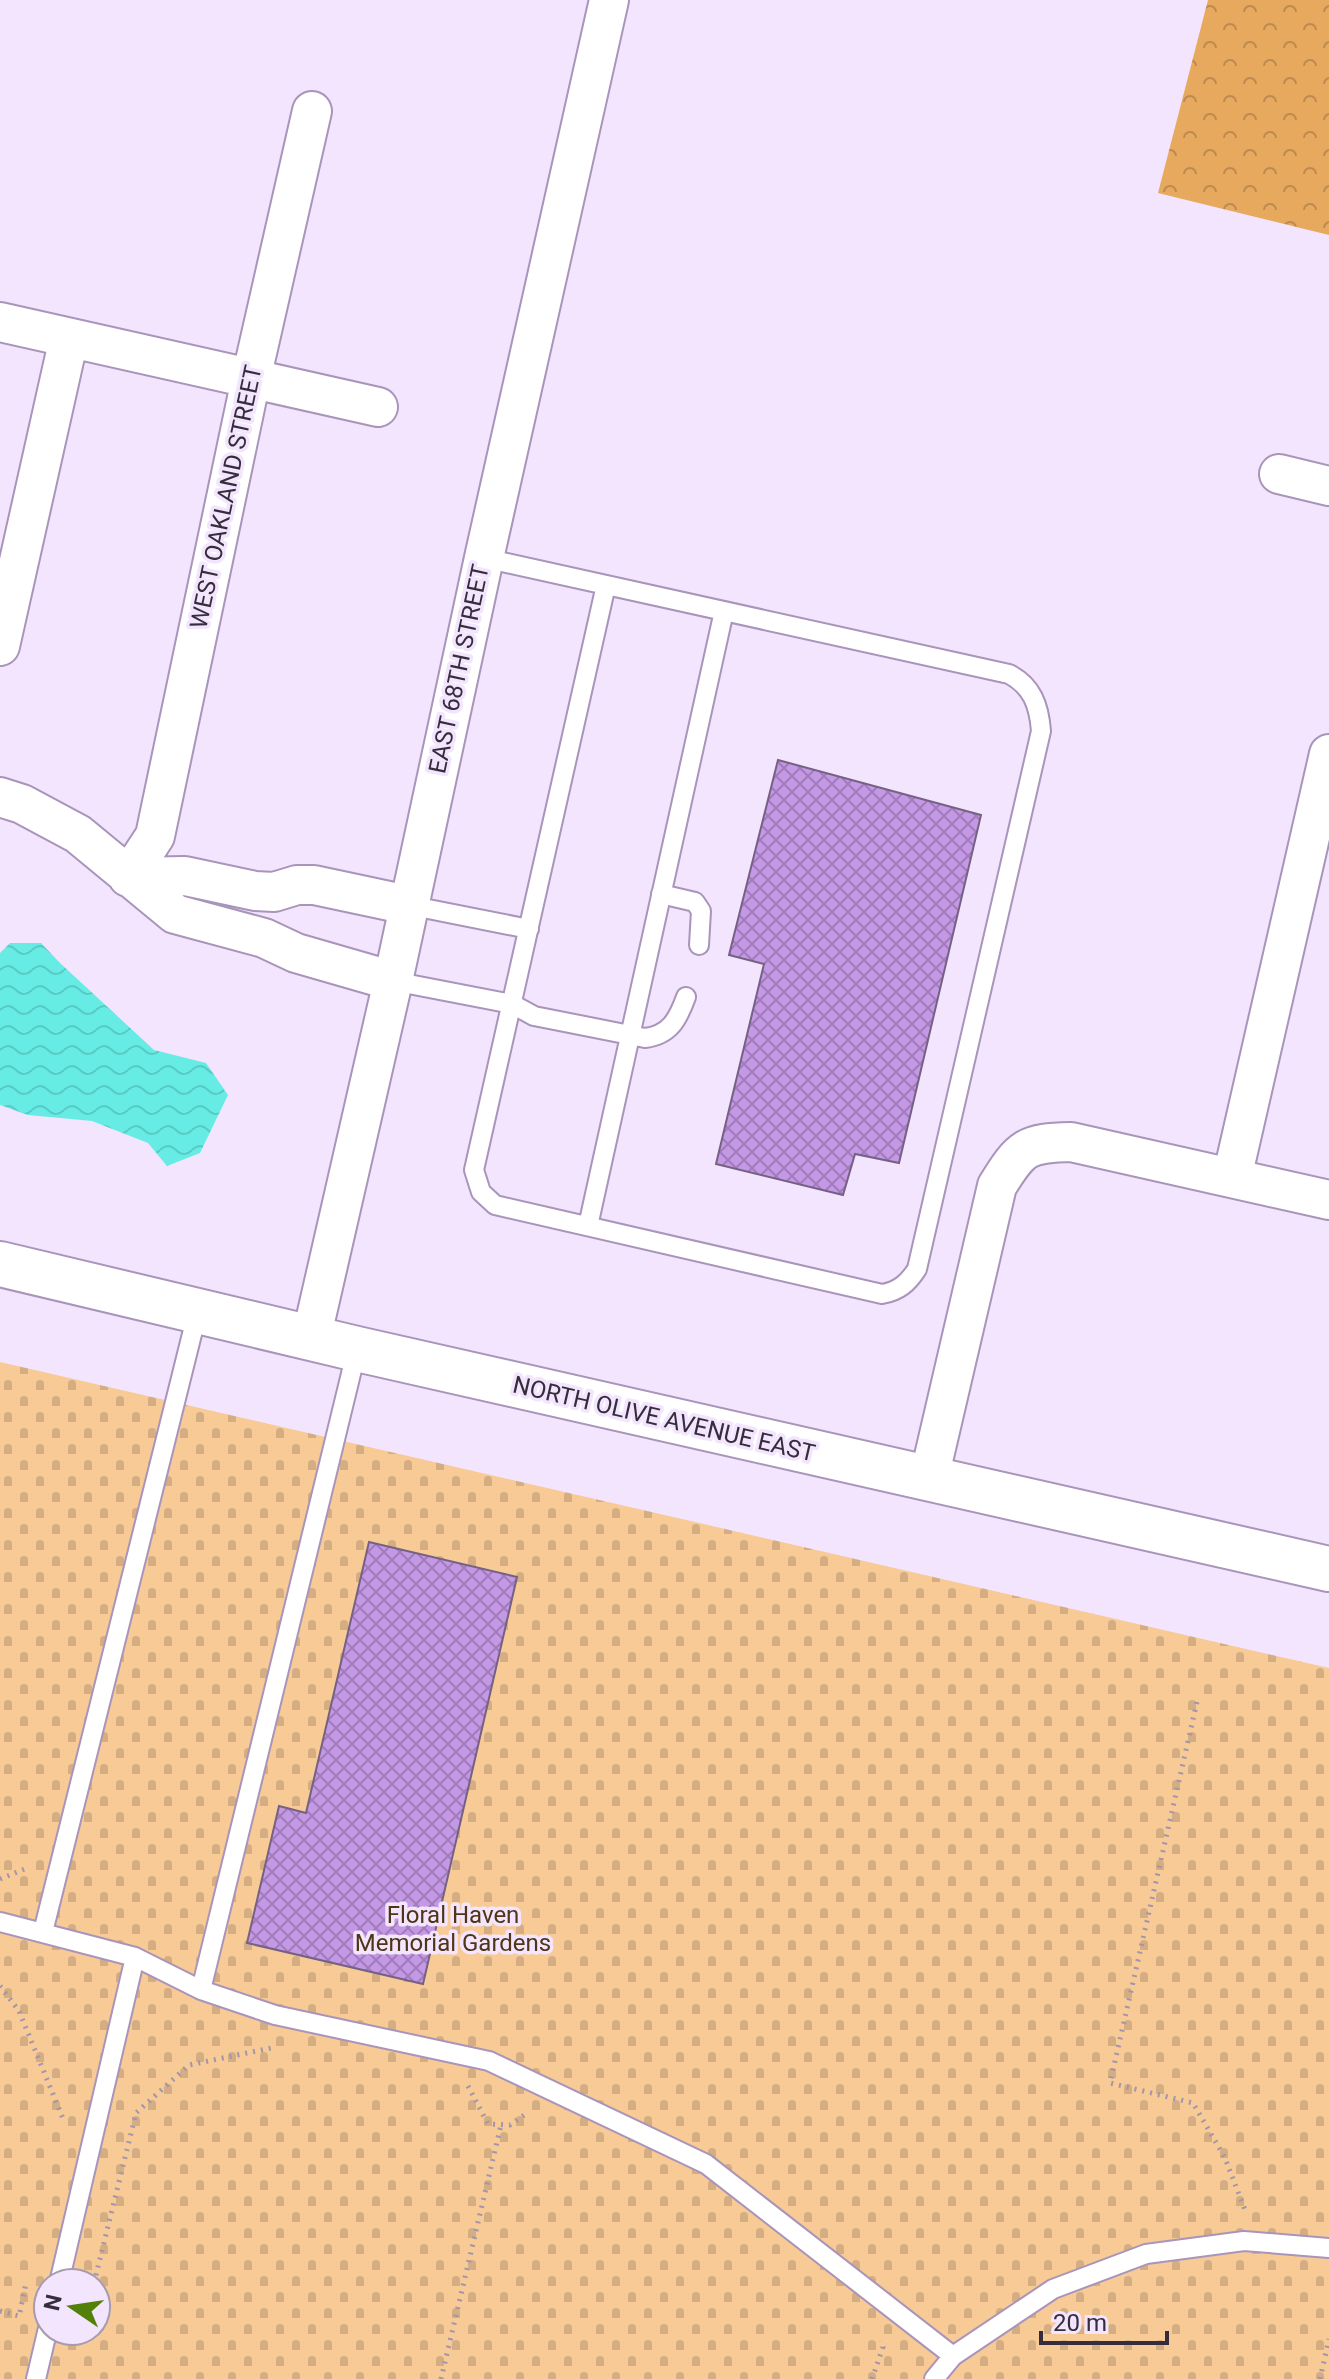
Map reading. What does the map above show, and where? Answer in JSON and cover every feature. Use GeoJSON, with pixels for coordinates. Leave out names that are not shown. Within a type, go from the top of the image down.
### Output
{"type":"FeatureCollection","features":[{"type":"Feature","properties":{"kind":"street","name":"EAST 68TH STREET"},"geometry":{"type":"LineString","coordinates":[[311,1339],[609,0]]}},
{"type":"Feature","properties":{"kind":"street","name":"WEST OAKLAND STREET"},"geometry":{"type":"LineString","coordinates":[[128,877],[155,836],[251,379],[312,111]]}},
{"type":"Feature","properties":{"kind":"street"},"geometry":{"type":"LineString","coordinates":[[0,322],[378,407]]}},
{"type":"Feature","properties":{"kind":"street"},"geometry":{"type":"LineString","coordinates":[[0,646],[69,338]]}},
{"type":"Feature","properties":{"kind":"street"},"geometry":{"type":"LineString","coordinates":[[1279,474],[1329,486]]}},
{"type":"Feature","properties":{"kind":"street"},"geometry":{"type":"LineString","coordinates":[[1232,1178],[1329,754]]}},
{"type":"Feature","properties":{"kind":"street"},"geometry":{"type":"LineString","coordinates":[[0,797],[22,804],[78,834],[128,877],[185,876],[255,891],[296,953],[393,981]]}},
{"type":"Feature","properties":{"kind":"street"},"geometry":{"type":"LineString","coordinates":[[269,915],[297,885],[314,885],[408,905]]}},
{"type":"Feature","properties":{"kind":"street"},"geometry":{"type":"LineString","coordinates":[[929,1478],[997,1186],[1020,1152],[1035,1145],[1071,1142],[1329,1200]]}},
{"type":"Feature","properties":{"kind":"street","name":"NORTH OLIVE AVENUE EAST"},"geometry":{"type":"LineString","coordinates":[[0,1264],[311,1339],[1329,1569]]}},
{"type":"Feature","properties":{"kind":"lane"},"geometry":{"type":"LineString","coordinates":[[484,558],[1009,674],[1021,680],[1029,690],[1040,715],[1041,731],[917,1269],[911,1279],[893,1292],[882,1294],[495,1205],[481,1192],[474,1170],[606,585]]}},
{"type":"Feature","properties":{"kind":"lane"},"geometry":{"type":"LineString","coordinates":[[588,1226],[724,611]]}},
{"type":"Feature","properties":{"kind":"lane"},"geometry":{"type":"LineString","coordinates":[[661,894],[695,902],[701,911],[699,945]]}},
{"type":"Feature","properties":{"kind":"lane"},"geometry":{"type":"LineString","coordinates":[[408,905],[529,929]]}},
{"type":"Feature","properties":{"kind":"lane"},"geometry":{"type":"LineString","coordinates":[[393,981],[512,1004],[534,1016],[645,1038],[659,1037],[669,1030],[679,1017],[686,997]]}},
{"type":"Feature","properties":{"kind":"lane"},"geometry":{"type":"LineString","coordinates":[[43,1932],[198,1310]]}},
{"type":"Feature","properties":{"kind":"lane"},"geometry":{"type":"LineString","coordinates":[[201,1990],[357,1349]]}},
{"type":"Feature","properties":{"kind":"lane"},"geometry":{"type":"LineString","coordinates":[[0,1922],[135,1957],[201,1990],[275,2015],[489,2061],[706,2164],[953,2356]]}},
{"type":"Feature","properties":{"kind":"lane"},"geometry":{"type":"LineString","coordinates":[[63,2267],[135,1957]]}},
{"type":"Feature","properties":{"kind":"lane"},"geometry":{"type":"LineString","coordinates":[[934,2379],[953,2356],[1053,2289],[1146,2254],[1244,2241],[1329,2248]]}},
{"type":"Feature","properties":{"kind":"lane"},"geometry":{"type":"LineString","coordinates":[[36,2379],[44,2347]]}},
{"type":"Feature","properties":{"kind":"path"},"geometry":{"type":"LineString","coordinates":[[1197,1702],[1110,2083],[1193,2103],[1225,2158],[1248,2218]]}},
{"type":"Feature","properties":{"kind":"path"},"geometry":{"type":"LineString","coordinates":[[0,1986],[19,2011],[64,2118],[61,2133]]}},
{"type":"Feature","properties":{"kind":"path"},"geometry":{"type":"LineString","coordinates":[[98,2267],[136,2113],[189,2065],[269,2048],[284,2050]]}},
{"type":"Feature","properties":{"kind":"path"},"geometry":{"type":"LineString","coordinates":[[466,2083],[488,2124],[510,2125],[530,2111]]}},
{"type":"Feature","properties":{"kind":"path"},"geometry":{"type":"LineString","coordinates":[[441,2379],[501,2125]]}},
{"type":"Feature","properties":{"kind":"path"},"geometry":{"type":"LineString","coordinates":[[16,2328],[29,2270]]}},
{"type":"Feature","properties":{"kind":"path"},"geometry":{"type":"LineString","coordinates":[[0,2311],[19,2316]]}},
{"type":"Feature","properties":{"kind":"path"},"geometry":{"type":"LineString","coordinates":[[872,2379],[883,2347],[880,2337]]}},
{"type":"Feature","properties":{"kind":"path"},"geometry":{"type":"LineString","coordinates":[[1320,2379],[1329,2339]]}},
{"type":"Feature","properties":{"kind":"green space"},"geometry":{"type":"Polygon","coordinates":[[[1208,0],[1329,0],[1329,235],[1158,193],[1208,0]]]}},
{"type":"Feature","properties":{"kind":"green space","name":"Floral Haven Memorial Gardens"},"geometry":{"type":"Polygon","coordinates":[[[0,1362],[1329,1668],[1329,2379],[0,2379],[0,1362]]]}},
{"type":"Feature","properties":{"kind":"water"},"geometry":{"type":"Polygon","coordinates":[[[10,943],[41,943],[154,1050],[206,1063],[228,1095],[200,1153],[167,1166],[148,1143],[92,1121],[28,1115],[0,1105],[0,953],[10,943]]]}},
{"type":"Feature","properties":{"kind":"building"},"geometry":{"type":"Polygon","coordinates":[[[778,760],[981,815],[899,1163],[855,1154],[843,1195],[716,1164],[764,964],[729,955],[778,760]]]}},
{"type":"Feature","properties":{"kind":"building"},"geometry":{"type":"Polygon","coordinates":[[[369,1542],[517,1577],[423,1984],[247,1943],[279,1806],[306,1813],[369,1542]]]}}]}
